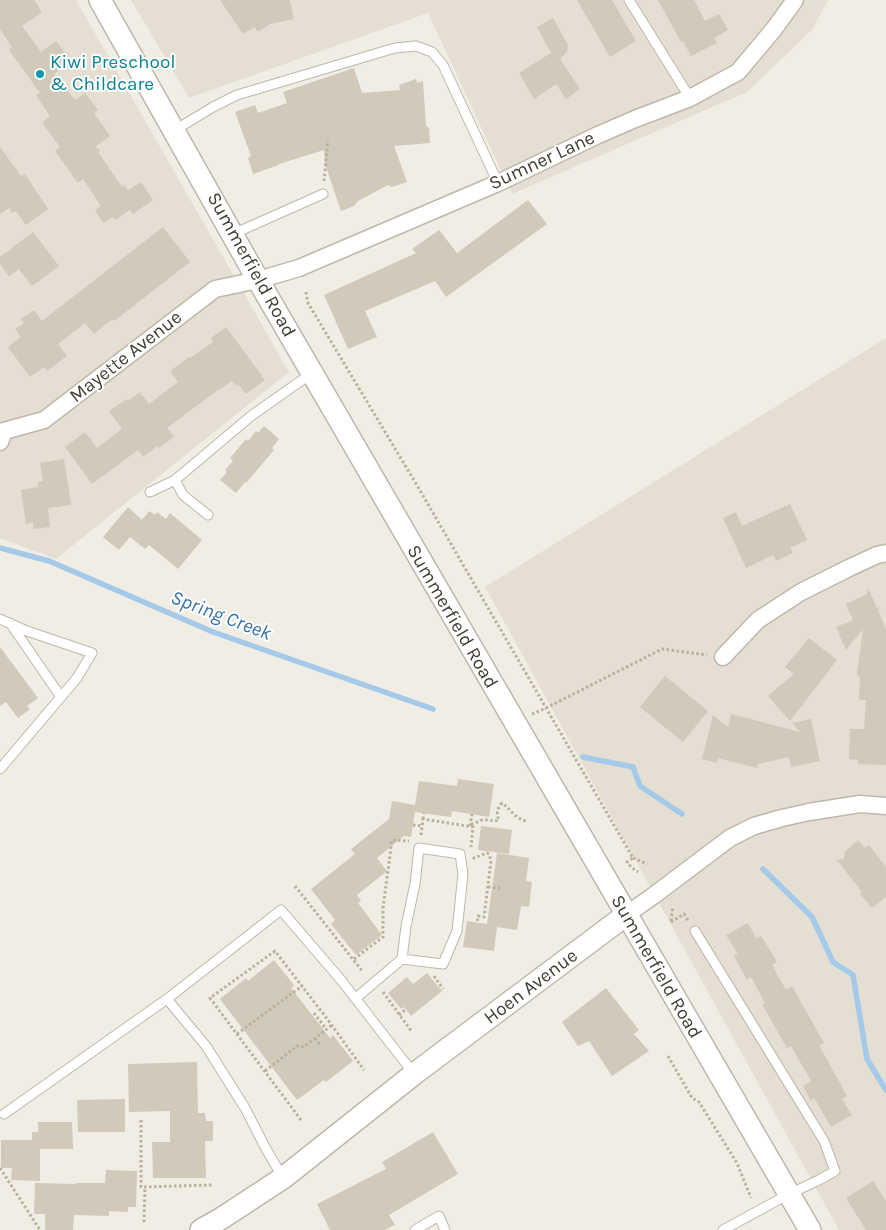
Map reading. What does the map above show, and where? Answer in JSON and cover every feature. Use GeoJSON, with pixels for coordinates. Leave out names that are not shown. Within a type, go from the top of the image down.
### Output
{"type":"FeatureCollection","features":[{"type":"Feature","properties":{"kind":"street","name":"Summerfield Road"},"geometry":{"type":"LineString","coordinates":[[100,0],[258,280],[513,722],[810,1230]]}},
{"type":"Feature","properties":{"kind":"street","name":"Sumner Lane"},"geometry":{"type":"LineString","coordinates":[[258,280],[299,268],[498,183],[634,119],[690,98],[738,72],[774,29],[795,0]]}},
{"type":"Feature","properties":{"kind":"street","name":"Mayette Avenue"},"geometry":{"type":"LineString","coordinates":[[1,434],[44,420],[215,289],[258,280]]}},
{"type":"Feature","properties":{"kind":"street"},"geometry":{"type":"LineString","coordinates":[[723,656],[758,620],[800,592],[877,555],[886,553]]}},
{"type":"Feature","properties":{"kind":"street","name":"Hoen Avenue"},"geometry":{"type":"LineString","coordinates":[[201,1230],[283,1178],[414,1074],[730,838],[754,826],[809,812],[860,804],[886,806]]}},
{"type":"Feature","properties":{"kind":"lane"},"geometry":{"type":"LineString","coordinates":[[629,0],[690,98]]}},
{"type":"Feature","properties":{"kind":"lane"},"geometry":{"type":"LineString","coordinates":[[174,130],[237,95],[396,48],[416,46],[432,52],[444,65],[498,183]]}},
{"type":"Feature","properties":{"kind":"lane"},"geometry":{"type":"LineString","coordinates":[[233,234],[323,194]]}},
{"type":"Feature","properties":{"kind":"lane"},"geometry":{"type":"LineString","coordinates":[[150,492],[175,480],[251,416],[312,373]]}},
{"type":"Feature","properties":{"kind":"lane"},"geometry":{"type":"LineString","coordinates":[[175,480],[183,495],[208,515]]}},
{"type":"Feature","properties":{"kind":"lane"},"geometry":{"type":"LineString","coordinates":[[0,619],[92,653],[77,678],[0,768]]}},
{"type":"Feature","properties":{"kind":"lane"},"geometry":{"type":"LineString","coordinates":[[10,623],[61,697]]}},
{"type":"Feature","properties":{"kind":"lane"},"geometry":{"type":"LineString","coordinates":[[356,998],[402,959],[419,848],[460,854],[463,874],[458,931],[444,964],[402,959]]}},
{"type":"Feature","properties":{"kind":"lane"},"geometry":{"type":"LineString","coordinates":[[4,1114],[167,999],[281,910],[356,998],[414,1074]]}},
{"type":"Feature","properties":{"kind":"lane"},"geometry":{"type":"LineString","coordinates":[[695,931],[824,1141],[834,1171],[723,1230]]}},
{"type":"Feature","properties":{"kind":"lane"},"geometry":{"type":"LineString","coordinates":[[167,999],[206,1046],[246,1108],[283,1178]]}},
{"type":"Feature","properties":{"kind":"lane"},"geometry":{"type":"LineString","coordinates":[[415,1230],[438,1216],[446,1230]]}},
{"type":"Feature","properties":{"kind":"path"},"geometry":{"type":"LineString","coordinates":[[323,194],[328,140]]}},
{"type":"Feature","properties":{"kind":"path"},"geometry":{"type":"LineString","coordinates":[[306,292],[308,303],[418,487],[633,858],[647,864]]}},
{"type":"Feature","properties":{"kind":"path"},"geometry":{"type":"LineString","coordinates":[[513,722],[546,708],[662,649],[723,656]]}},
{"type":"Feature","properties":{"kind":"path"},"geometry":{"type":"LineString","coordinates":[[472,814],[470,826],[484,818],[493,822],[499,820],[497,815],[498,808],[502,803],[515,816],[526,821]]}},
{"type":"Feature","properties":{"kind":"path"},"geometry":{"type":"LineString","coordinates":[[423,819],[424,813]]}},
{"type":"Feature","properties":{"kind":"path"},"geometry":{"type":"LineString","coordinates":[[413,825],[422,826]]}},
{"type":"Feature","properties":{"kind":"path"},"geometry":{"type":"LineString","coordinates":[[633,858],[627,862],[638,872]]}},
{"type":"Feature","properties":{"kind":"path"},"geometry":{"type":"LineString","coordinates":[[296,886],[333,934],[346,947],[363,972]]}},
{"type":"Feature","properties":{"kind":"path"},"geometry":{"type":"LineString","coordinates":[[488,887],[500,888]]}},
{"type":"Feature","properties":{"kind":"path"},"geometry":{"type":"LineString","coordinates":[[671,922],[673,907]]}},
{"type":"Feature","properties":{"kind":"path"},"geometry":{"type":"LineString","coordinates":[[333,934],[338,932]]}},
{"type":"Feature","properties":{"kind":"path"},"geometry":{"type":"LineString","coordinates":[[301,1120],[210,998],[275,951],[320,1008],[364,1070]]}},
{"type":"Feature","properties":{"kind":"path"},"geometry":{"type":"LineString","coordinates":[[429,970],[444,989]]}},
{"type":"Feature","properties":{"kind":"path"},"geometry":{"type":"LineString","coordinates":[[237,1034],[302,986]]}},
{"type":"Feature","properties":{"kind":"path"},"geometry":{"type":"LineString","coordinates":[[390,986],[382,991],[412,1032]]}},
{"type":"Feature","properties":{"kind":"path"},"geometry":{"type":"LineString","coordinates":[[320,1008],[313,1014],[326,1029]]}},
{"type":"Feature","properties":{"kind":"path"},"geometry":{"type":"LineString","coordinates":[[399,1015],[406,1009]]}},
{"type":"Feature","properties":{"kind":"path"},"geometry":{"type":"LineString","coordinates":[[265,1071],[297,1046],[304,1047],[332,1025]]}},
{"type":"Feature","properties":{"kind":"path"},"geometry":{"type":"LineString","coordinates":[[315,1038],[320,1045]]}},
{"type":"Feature","properties":{"kind":"path"},"geometry":{"type":"LineString","coordinates":[[668,1056],[692,1098],[699,1102],[737,1163],[751,1198]]}},
{"type":"Feature","properties":{"kind":"path"},"geometry":{"type":"LineString","coordinates":[[140,1120],[141,1187],[212,1185]]}},
{"type":"Feature","properties":{"kind":"path"},"geometry":{"type":"LineString","coordinates":[[0,1168],[40,1230]]}},
{"type":"Feature","properties":{"kind":"path"},"geometry":{"type":"LineString","coordinates":[[144,1222],[145,1187]]}},
{"type":"Feature","properties":{"kind":"shaded area"},"geometry":{"type":"Polygon","coordinates":[[[0,0],[76,0],[289,372],[56,559],[0,538],[0,0]]]}},
{"type":"Feature","properties":{"kind":"shaded area"},"geometry":{"type":"Polygon","coordinates":[[[131,0],[828,0],[812,30],[747,92],[512,194],[428,13],[189,98],[131,0]]]}},
{"type":"Feature","properties":{"kind":"shaded area"},"geometry":{"type":"Polygon","coordinates":[[[886,338],[886,1230],[839,1230],[485,587],[886,338]]]}},
{"type":"Feature","properties":{"kind":"building"},"geometry":{"type":"Polygon","coordinates":[[[0,0],[34,0],[42,12],[22,26],[41,52],[56,41],[71,61],[54,74],[75,100],[85,93],[98,110],[94,113],[110,136],[96,146],[100,151],[98,152],[122,187],[124,185],[128,190],[141,182],[153,200],[133,214],[130,210],[115,220],[113,217],[103,223],[95,210],[101,206],[83,179],[78,183],[55,151],[60,147],[42,123],[50,116],[36,95],[40,93],[9,50],[12,47],[0,29],[0,0]]]}},
{"type":"Feature","properties":{"kind":"building"},"geometry":{"type":"Polygon","coordinates":[[[220,0],[290,0],[294,19],[270,24],[258,32],[254,27],[243,34],[220,0]]]}},
{"type":"Feature","properties":{"kind":"building"},"geometry":{"type":"Polygon","coordinates":[[[577,0],[612,0],[636,41],[610,57],[577,0]]]}},
{"type":"Feature","properties":{"kind":"building"},"geometry":{"type":"Polygon","coordinates":[[[658,0],[694,0],[705,21],[719,14],[728,30],[714,38],[717,43],[691,56],[683,41],[681,42],[658,0]]]}},
{"type":"Feature","properties":{"kind":"building"},"geometry":{"type":"Polygon","coordinates":[[[553,18],[568,45],[567,52],[560,59],[580,89],[566,99],[556,84],[534,99],[519,73],[551,53],[537,27],[553,18]]]}},
{"type":"Feature","properties":{"kind":"building"},"geometry":{"type":"Polygon","coordinates":[[[354,68],[362,93],[400,90],[399,85],[416,79],[417,83],[423,81],[426,126],[429,128],[430,143],[394,146],[407,182],[392,187],[388,185],[358,201],[354,206],[341,211],[325,164],[324,150],[253,174],[248,158],[251,156],[235,112],[255,105],[258,113],[287,103],[283,92],[354,68]]]}},
{"type":"Feature","properties":{"kind":"building"},"geometry":{"type":"Polygon","coordinates":[[[0,147],[21,176],[25,174],[48,209],[26,225],[16,211],[12,213],[9,208],[0,214],[0,147]]]}},
{"type":"Feature","properties":{"kind":"building"},"geometry":{"type":"Polygon","coordinates":[[[528,200],[547,224],[446,297],[435,281],[365,311],[377,337],[348,349],[324,295],[416,253],[412,249],[439,230],[457,253],[528,200]]]}},
{"type":"Feature","properties":{"kind":"building"},"geometry":{"type":"Polygon","coordinates":[[[163,227],[190,262],[114,321],[112,319],[94,334],[85,323],[58,344],[67,356],[47,371],[44,367],[30,377],[8,347],[21,337],[15,329],[24,323],[21,319],[34,310],[42,321],[163,227]]]}},
{"type":"Feature","properties":{"kind":"building"},"geometry":{"type":"Polygon","coordinates":[[[33,232],[59,266],[32,286],[19,269],[9,276],[0,264],[0,257],[33,232]]]}},
{"type":"Feature","properties":{"kind":"building"},"geometry":{"type":"Polygon","coordinates":[[[226,327],[265,380],[246,394],[238,384],[236,386],[232,381],[167,428],[174,437],[159,448],[157,446],[143,457],[138,450],[92,484],[65,447],[85,432],[97,448],[122,429],[109,411],[140,392],[149,404],[178,382],[170,371],[213,342],[211,338],[226,327]]]}},
{"type":"Feature","properties":{"kind":"building"},"geometry":{"type":"Polygon","coordinates":[[[264,426],[279,439],[272,448],[274,450],[236,493],[220,480],[227,472],[225,470],[233,461],[230,458],[246,439],[248,441],[256,431],[258,433],[264,426]]]}},
{"type":"Feature","properties":{"kind":"building"},"geometry":{"type":"Polygon","coordinates":[[[64,459],[71,505],[48,508],[50,527],[33,529],[33,522],[26,524],[21,490],[38,487],[38,482],[43,481],[40,463],[64,459]]]}},
{"type":"Feature","properties":{"kind":"building"},"geometry":{"type":"Polygon","coordinates":[[[790,504],[807,540],[790,548],[793,553],[776,561],[773,555],[746,568],[723,518],[736,512],[742,526],[790,504]]]}},
{"type":"Feature","properties":{"kind":"building"},"geometry":{"type":"Polygon","coordinates":[[[128,507],[142,520],[149,511],[155,515],[157,512],[166,519],[170,513],[202,540],[178,569],[149,545],[145,549],[130,537],[119,550],[103,537],[128,507]]]}},
{"type":"Feature","properties":{"kind":"building"},"geometry":{"type":"Polygon","coordinates":[[[868,588],[877,608],[880,607],[878,610],[886,629],[886,765],[858,764],[858,760],[849,759],[850,729],[864,729],[866,700],[859,700],[860,678],[857,674],[863,629],[846,650],[836,627],[853,620],[846,604],[867,594],[868,588]]]}},
{"type":"Feature","properties":{"kind":"building"},"geometry":{"type":"Polygon","coordinates":[[[809,638],[837,660],[790,721],[768,696],[794,674],[785,667],[809,638]]]}},
{"type":"Feature","properties":{"kind":"building"},"geometry":{"type":"Polygon","coordinates":[[[0,647],[38,698],[27,706],[30,709],[18,718],[6,702],[0,706],[0,647]]]}},
{"type":"Feature","properties":{"kind":"building"},"geometry":{"type":"Polygon","coordinates":[[[665,676],[708,711],[683,742],[640,707],[665,676]]]}},
{"type":"Feature","properties":{"kind":"building"},"geometry":{"type":"Polygon","coordinates":[[[731,714],[800,732],[792,723],[811,719],[820,761],[791,767],[789,757],[758,764],[757,768],[718,758],[717,763],[702,759],[713,715],[728,727],[731,714]]]}},
{"type":"Feature","properties":{"kind":"building"},"geometry":{"type":"Polygon","coordinates":[[[458,779],[494,784],[489,817],[452,811],[451,817],[415,812],[411,837],[404,836],[377,858],[387,871],[357,895],[361,901],[358,903],[382,935],[356,955],[331,924],[335,920],[311,889],[355,854],[351,849],[389,819],[392,801],[415,805],[419,781],[457,786],[458,779]]]}},
{"type":"Feature","properties":{"kind":"building"},"geometry":{"type":"Polygon","coordinates":[[[481,826],[512,830],[509,854],[478,850],[481,826]]]}},
{"type":"Feature","properties":{"kind":"building"},"geometry":{"type":"Polygon","coordinates":[[[858,840],[865,848],[869,845],[886,867],[886,897],[872,908],[837,860],[844,859],[845,851],[858,840]]]}},
{"type":"Feature","properties":{"kind":"building"},"geometry":{"type":"Polygon","coordinates":[[[497,853],[529,858],[526,881],[532,882],[529,907],[521,906],[517,930],[497,927],[494,951],[463,947],[467,921],[487,924],[497,853]]]}},
{"type":"Feature","properties":{"kind":"building"},"geometry":{"type":"Polygon","coordinates":[[[748,923],[756,938],[761,936],[777,962],[772,965],[786,990],[792,986],[824,1043],[819,1045],[847,1096],[842,1099],[852,1115],[831,1127],[814,1098],[811,1101],[803,1086],[811,1081],[791,1046],[787,1048],[762,1004],[765,1003],[751,977],[747,980],[734,956],[738,954],[726,935],[748,923]]]}},
{"type":"Feature","properties":{"kind":"building"},"geometry":{"type":"Polygon","coordinates":[[[274,960],[294,985],[291,988],[330,1038],[333,1035],[353,1061],[326,1082],[324,1080],[297,1100],[220,999],[246,978],[248,981],[274,960]]]}},
{"type":"Feature","properties":{"kind":"building"},"geometry":{"type":"Polygon","coordinates":[[[427,973],[442,991],[411,1016],[404,1007],[401,1009],[388,993],[407,977],[413,984],[427,973]]]}},
{"type":"Feature","properties":{"kind":"building"},"geometry":{"type":"Polygon","coordinates":[[[606,988],[639,1030],[634,1034],[649,1051],[612,1076],[589,1041],[578,1046],[562,1022],[606,988]]]}},
{"type":"Feature","properties":{"kind":"building"},"geometry":{"type":"Polygon","coordinates":[[[197,1062],[198,1113],[205,1113],[206,1121],[213,1121],[213,1141],[205,1141],[206,1178],[153,1178],[152,1142],[170,1142],[170,1111],[129,1112],[128,1064],[197,1062]]]}},
{"type":"Feature","properties":{"kind":"building"},"geometry":{"type":"Polygon","coordinates":[[[125,1099],[125,1132],[78,1132],[77,1100],[125,1099]]]}},
{"type":"Feature","properties":{"kind":"building"},"geometry":{"type":"Polygon","coordinates":[[[38,1122],[72,1122],[73,1149],[40,1149],[40,1181],[11,1180],[12,1168],[1,1168],[1,1140],[32,1140],[32,1132],[38,1132],[38,1122]]]}},
{"type":"Feature","properties":{"kind":"building"},"geometry":{"type":"Polygon","coordinates":[[[433,1132],[458,1174],[389,1215],[395,1225],[385,1230],[330,1230],[317,1204],[386,1169],[382,1162],[433,1132]]]}},
{"type":"Feature","properties":{"kind":"building"},"geometry":{"type":"Polygon","coordinates":[[[106,1170],[137,1171],[136,1207],[128,1207],[128,1212],[109,1211],[109,1216],[74,1215],[73,1230],[45,1230],[45,1214],[34,1214],[35,1183],[105,1183],[106,1170]]]}},
{"type":"Feature","properties":{"kind":"building"},"geometry":{"type":"Polygon","coordinates":[[[873,1181],[886,1201],[886,1230],[866,1230],[846,1198],[873,1181]]]}},
{"type":"Feature","properties":{"kind":"waterway","name":"Spring Creek"},"geometry":{"type":"LineString","coordinates":[[0,548],[49,561],[213,632],[433,709]]}},
{"type":"Feature","properties":{"kind":"waterway","name":"Spring Creek"},"geometry":{"type":"LineString","coordinates":[[583,757],[633,767],[640,786],[682,814]]}},
{"type":"Feature","properties":{"kind":"waterway","name":"Spring Creek"},"geometry":{"type":"LineString","coordinates":[[763,869],[812,917],[833,962],[853,975],[867,1059],[886,1090]]}},
{"type":"Feature","properties":{"kind":"place","name":"Kiwi Preschool & Childcare"},"geometry":{"type":"Point","coordinates":[40,74]}}]}
